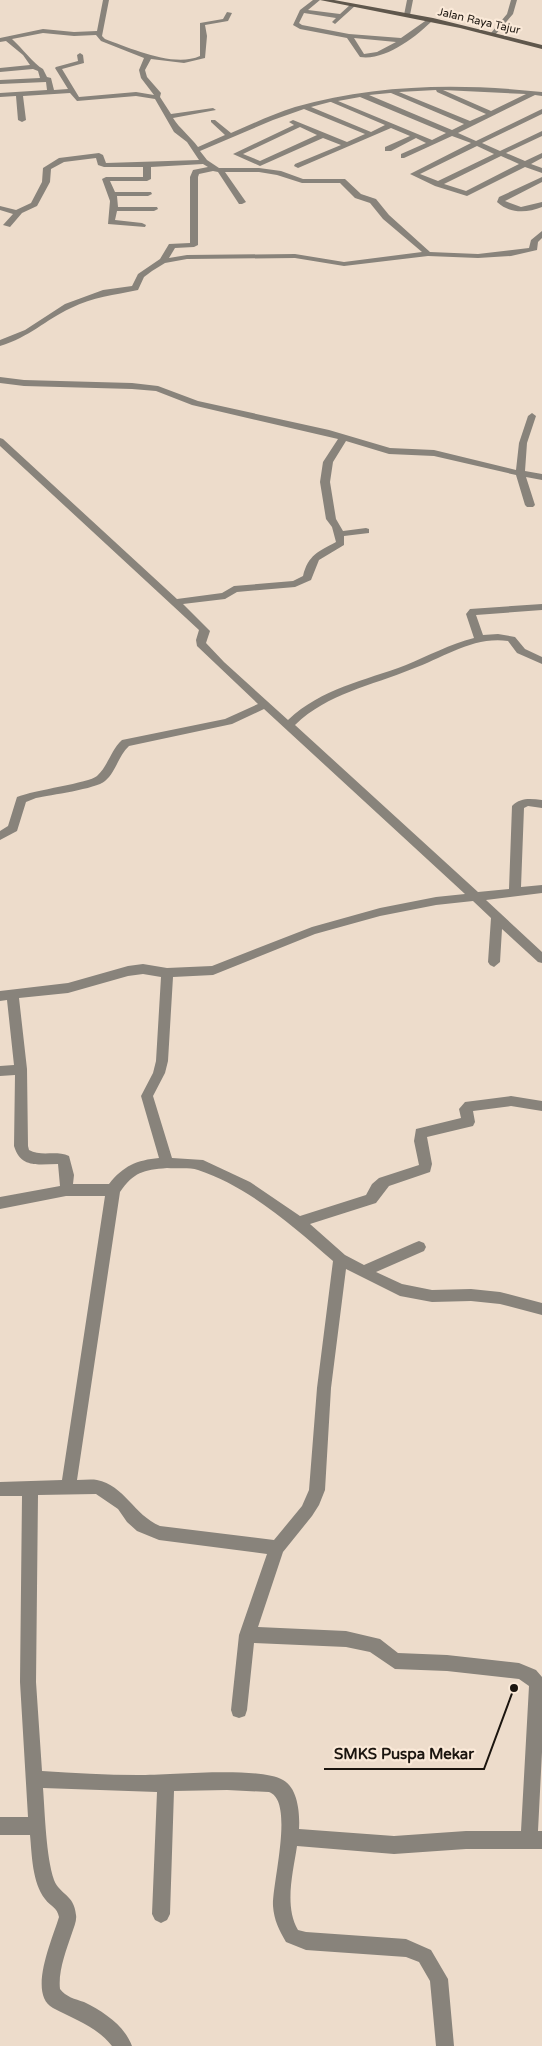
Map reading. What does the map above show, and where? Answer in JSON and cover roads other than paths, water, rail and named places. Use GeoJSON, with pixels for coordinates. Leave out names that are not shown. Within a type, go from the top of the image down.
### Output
{"type":"FeatureCollection","features":[{"type":"Feature","properties":{"kind":"main road","name":"Jalan Raya Tajur"},"geometry":{"type":"LineString","coordinates":[[323,0],[407,15],[542,47]]}},
{"type":"Feature","properties":{"kind":"street"},"geometry":{"type":"LineString","coordinates":[[106,0],[99,33],[103,40],[148,57],[191,61],[201,59],[203,57],[204,45],[202,24],[224,20],[229,12]]}},
{"type":"Feature","properties":{"kind":"street"},"geometry":{"type":"LineString","coordinates":[[317,0],[302,11],[294,24],[349,36],[401,40]]}},
{"type":"Feature","properties":{"kind":"street"},"geometry":{"type":"LineString","coordinates":[[407,15],[410,0]]}},
{"type":"Feature","properties":{"kind":"street"},"geometry":{"type":"LineString","coordinates":[[493,34],[511,13],[514,8],[514,0]]}},
{"type":"Feature","properties":{"kind":"street"},"geometry":{"type":"LineString","coordinates":[[327,32],[342,14],[353,5]]}},
{"type":"Feature","properties":{"kind":"street"},"geometry":{"type":"LineString","coordinates":[[310,6],[342,14]]}},
{"type":"Feature","properties":{"kind":"street"},"geometry":{"type":"LineString","coordinates":[[302,11],[342,14]]}},
{"type":"Feature","properties":{"kind":"street"},"geometry":{"type":"LineString","coordinates":[[349,36],[360,54],[365,56],[382,52],[430,20]]}},
{"type":"Feature","properties":{"kind":"street"},"geometry":{"type":"LineString","coordinates":[[4,39],[43,31],[74,34],[99,33]]}},
{"type":"Feature","properties":{"kind":"street"},"geometry":{"type":"LineString","coordinates":[[4,39],[25,54],[34,67]]}},
{"type":"Feature","properties":{"kind":"street"},"geometry":{"type":"LineString","coordinates":[[80,55],[82,62],[58,68],[77,99],[136,94],[158,97]]}},
{"type":"Feature","properties":{"kind":"street"},"geometry":{"type":"LineString","coordinates":[[148,57],[142,73],[158,94],[177,130],[197,150],[204,162],[217,170],[242,202]]}},
{"type":"Feature","properties":{"kind":"street"},"geometry":{"type":"LineString","coordinates":[[0,70],[34,67],[41,70],[44,80]]}},
{"type":"Feature","properties":{"kind":"street"},"geometry":{"type":"LineString","coordinates":[[0,82],[49,79],[51,92]]}},
{"type":"Feature","properties":{"kind":"street"},"geometry":{"type":"LineString","coordinates":[[435,89],[492,114]]}},
{"type":"Feature","properties":{"kind":"street"},"geometry":{"type":"LineString","coordinates":[[197,150],[279,115],[305,107],[362,95],[391,91],[435,89],[481,89],[538,94]]}},
{"type":"Feature","properties":{"kind":"street"},"geometry":{"type":"LineString","coordinates":[[481,89],[523,106]]}},
{"type":"Feature","properties":{"kind":"street"},"geometry":{"type":"LineString","coordinates":[[0,95],[72,91]]}},
{"type":"Feature","properties":{"kind":"street"},"geometry":{"type":"LineString","coordinates":[[391,91],[470,124]]}},
{"type":"Feature","properties":{"kind":"street"},"geometry":{"type":"LineString","coordinates":[[19,94],[22,120]]}},
{"type":"Feature","properties":{"kind":"street"},"geometry":{"type":"LineString","coordinates":[[404,156],[514,103],[538,94]]}},
{"type":"Feature","properties":{"kind":"street"},"geometry":{"type":"LineString","coordinates":[[362,95],[542,171]]}},
{"type":"Feature","properties":{"kind":"street"},"geometry":{"type":"LineString","coordinates":[[333,101],[431,142]]}},
{"type":"Feature","properties":{"kind":"street"},"geometry":{"type":"LineString","coordinates":[[305,107],[370,134]]}},
{"type":"Feature","properties":{"kind":"street"},"geometry":{"type":"LineString","coordinates":[[531,109],[541,112]]}},
{"type":"Feature","properties":{"kind":"street"},"geometry":{"type":"LineString","coordinates":[[169,116],[212,110]]}},
{"type":"Feature","properties":{"kind":"street"},"geometry":{"type":"LineString","coordinates":[[541,112],[414,174],[467,194],[542,155]]}},
{"type":"Feature","properties":{"kind":"street"},"geometry":{"type":"LineString","coordinates":[[279,115],[347,145]]}},
{"type":"Feature","properties":{"kind":"street"},"geometry":{"type":"LineString","coordinates":[[213,121],[230,136]]}},
{"type":"Feature","properties":{"kind":"street"},"geometry":{"type":"LineString","coordinates":[[299,125],[237,154],[260,164],[323,135]]}},
{"type":"Feature","properties":{"kind":"street"},"geometry":{"type":"LineString","coordinates":[[298,166],[389,126]]}},
{"type":"Feature","properties":{"kind":"street"},"geometry":{"type":"LineString","coordinates":[[438,184],[542,133]]}},
{"type":"Feature","properties":{"kind":"street"},"geometry":{"type":"LineString","coordinates":[[388,148],[415,136]]}},
{"type":"Feature","properties":{"kind":"street"},"geometry":{"type":"LineString","coordinates":[[131,164],[132,154]]}},
{"type":"Feature","properties":{"kind":"street"},"geometry":{"type":"LineString","coordinates":[[7,225],[18,214],[34,204],[46,182],[47,168],[62,160],[99,155],[100,163],[103,164],[102,178],[106,179],[148,179],[148,165]]}},
{"type":"Feature","properties":{"kind":"street"},"geometry":{"type":"LineString","coordinates":[[103,164],[148,165],[204,162]]}},
{"type":"Feature","properties":{"kind":"street"},"geometry":{"type":"LineString","coordinates":[[163,262],[172,246],[194,244],[196,172],[217,170],[259,170],[278,173],[302,181],[342,181],[358,196],[373,201],[386,217],[428,254]]}},
{"type":"Feature","properties":{"kind":"street"},"geometry":{"type":"LineString","coordinates":[[106,179],[108,189],[113,194],[114,210],[111,222],[142,225]]}},
{"type":"Feature","properties":{"kind":"street"},"geometry":{"type":"LineString","coordinates":[[542,179],[502,199],[501,202],[523,210],[532,209],[542,204]]}},
{"type":"Feature","properties":{"kind":"street"},"geometry":{"type":"LineString","coordinates":[[113,194],[148,194]]}},
{"type":"Feature","properties":{"kind":"street"},"geometry":{"type":"LineString","coordinates":[[0,208],[18,214]]}},
{"type":"Feature","properties":{"kind":"street"},"geometry":{"type":"LineString","coordinates":[[114,210],[154,209]]}},
{"type":"Feature","properties":{"kind":"street"},"geometry":{"type":"LineString","coordinates":[[0,343],[28,332],[68,306],[96,296],[134,288],[141,276],[149,269],[163,262],[207,256],[288,256],[316,258],[344,264],[428,254],[478,256],[532,254],[534,242],[542,234]]}},
{"type":"Feature","properties":{"kind":"street"},"geometry":{"type":"LineString","coordinates":[[0,380],[24,383],[153,388],[231,412],[344,437],[389,451],[434,453],[520,474],[542,477]]}},
{"type":"Feature","properties":{"kind":"street"},"geometry":{"type":"LineString","coordinates":[[530,505],[520,474],[523,443],[532,416]]}},
{"type":"Feature","properties":{"kind":"street"},"geometry":{"type":"LineString","coordinates":[[175,602],[225,596],[234,590],[295,584],[308,578],[312,560],[325,550],[341,543],[340,534],[331,519],[326,482],[328,462],[344,437]]}},
{"type":"Feature","properties":{"kind":"street"},"geometry":{"type":"LineString","coordinates":[[0,441],[203,628],[205,631],[201,644],[542,959]]}},
{"type":"Feature","properties":{"kind":"street"},"geometry":{"type":"LineString","coordinates":[[340,534],[366,531]]}},
{"type":"Feature","properties":{"kind":"street"},"geometry":{"type":"LineString","coordinates":[[479,639],[471,614],[474,611],[542,607]]}},
{"type":"Feature","properties":{"kind":"street"},"geometry":{"type":"LineString","coordinates":[[288,725],[310,707],[329,696],[479,639],[509,638],[519,649],[542,661]]}},
{"type":"Feature","properties":{"kind":"street"},"geometry":{"type":"LineString","coordinates":[[529,654],[542,653]]}},
{"type":"Feature","properties":{"kind":"street"},"geometry":{"type":"LineString","coordinates":[[0,836],[13,828],[21,800],[33,795],[96,782],[102,779],[117,749],[126,743],[228,722],[266,704]]}},
{"type":"Feature","properties":{"kind":"street"},"geometry":{"type":"LineString","coordinates":[[515,893],[518,806],[527,802],[542,804]]}},
{"type":"Feature","properties":{"kind":"street"},"geometry":{"type":"LineString","coordinates":[[66,1190],[67,1175],[64,1160],[60,1158],[33,1159],[23,1154],[21,1146],[21,1069],[7,996],[68,988],[128,971],[144,969],[167,973],[213,970],[312,931],[380,912],[436,901],[542,889]]}},
{"type":"Feature","properties":{"kind":"street"},"geometry":{"type":"LineString","coordinates":[[494,962],[498,917]]}},
{"type":"Feature","properties":{"kind":"street"},"geometry":{"type":"LineString","coordinates":[[167,973],[162,1061],[159,1073],[147,1096],[167,1163]]}},
{"type":"Feature","properties":{"kind":"street"},"geometry":{"type":"LineString","coordinates":[[0,1071],[21,1069]]}},
{"type":"Feature","properties":{"kind":"street"},"geometry":{"type":"LineString","coordinates":[[298,1222],[371,1199],[376,1194],[377,1188],[384,1182],[425,1168],[426,1158],[420,1137],[421,1133],[468,1122],[466,1109],[470,1106],[511,1101],[542,1106]]}},
{"type":"Feature","properties":{"kind":"street"},"geometry":{"type":"LineString","coordinates":[[70,1487],[73,1452],[114,1190],[123,1175],[128,1171],[148,1164],[198,1164],[245,1186],[298,1222],[340,1259],[400,1290],[432,1296],[471,1295],[490,1297],[521,1302],[542,1309]]}},
{"type":"Feature","properties":{"kind":"street"},"geometry":{"type":"LineString","coordinates":[[0,1203],[66,1190],[114,1190]]}},
{"type":"Feature","properties":{"kind":"street"},"geometry":{"type":"LineString","coordinates":[[363,1272],[419,1247]]}},
{"type":"Feature","properties":{"kind":"street"},"geometry":{"type":"LineString","coordinates":[[239,1710],[247,1635],[277,1548],[310,1506],[317,1490],[324,1388],[340,1259]]}},
{"type":"Feature","properties":{"kind":"street"},"geometry":{"type":"LineString","coordinates":[[0,1489],[97,1487],[109,1493],[123,1504],[132,1517],[143,1526],[159,1533],[277,1548]]}},
{"type":"Feature","properties":{"kind":"street"},"geometry":{"type":"LineString","coordinates":[[30,1489],[28,1682],[38,1826],[42,1865],[46,1882],[52,1894],[61,1900],[66,1907],[68,1917],[51,1977],[50,1989],[58,2001],[102,2022],[117,2036],[124,2046]]}},
{"type":"Feature","properties":{"kind":"street"},"geometry":{"type":"LineString","coordinates":[[247,1635],[346,1638],[374,1646],[395,1661],[447,1663],[519,1670],[534,1678],[537,1685],[536,1839],[466,1840],[394,1845],[290,1836]]}},
{"type":"Feature","properties":{"kind":"street"},"geometry":{"type":"LineString","coordinates":[[34,1779],[166,1783],[232,1782],[272,1784],[281,1788],[287,1796],[290,1836],[282,1895],[286,1928],[294,1938],[306,1942],[406,1948],[425,1956],[438,1979],[445,2046]]}},
{"type":"Feature","properties":{"kind":"street"},"geometry":{"type":"LineString","coordinates":[[160,1914],[166,1783]]}},
{"type":"Feature","properties":{"kind":"street"},"geometry":{"type":"LineString","coordinates":[[0,1826],[38,1826]]}},
{"type":"Feature","properties":{"kind":"place","name":"SMKS Puspa Mekar"},"geometry":{"type":"Point","coordinates":[514,1688]}}]}
